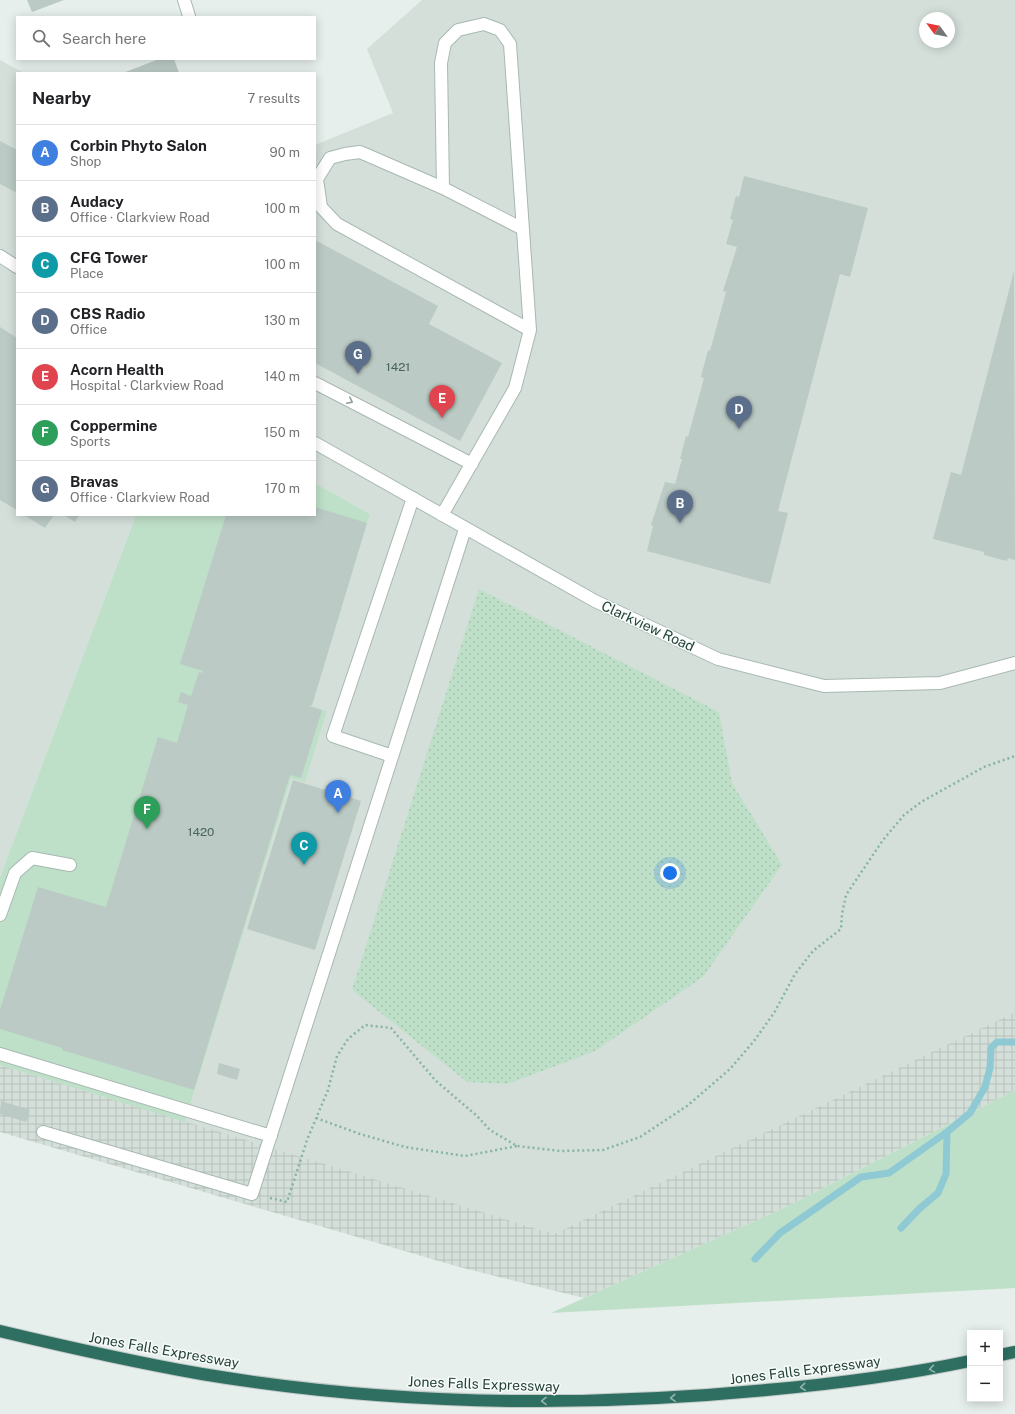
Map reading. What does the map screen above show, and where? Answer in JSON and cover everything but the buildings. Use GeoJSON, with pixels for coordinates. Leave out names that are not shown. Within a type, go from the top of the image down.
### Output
{"type":"FeatureCollection","features":[{"type":"Feature","properties":{"kind":"highway","name":"Jones Falls Expressway"},"geometry":{"type":"LineString","coordinates":[[0,1331],[109,1357],[203,1374],[290,1386],[383,1396],[507,1402],[630,1400],[727,1394],[828,1384],[967,1363]]}},
{"type":"Feature","properties":{"kind":"highway"},"geometry":{"type":"LineString","coordinates":[[1003,1354],[1015,1352]]}},
{"type":"Feature","properties":{"kind":"street"},"geometry":{"type":"LineString","coordinates":[[184,0],[189,16]]}},
{"type":"Feature","properties":{"kind":"street"},"geometry":{"type":"LineString","coordinates":[[442,515],[515,388],[530,330],[510,44],[500,30],[484,24],[458,30],[445,43],[441,63],[443,188]]}},
{"type":"Feature","properties":{"kind":"street"},"geometry":{"type":"LineString","coordinates":[[523,229],[443,188],[360,152],[330,158],[317,179],[321,207],[337,224],[530,330]]}},
{"type":"Feature","properties":{"kind":"street"},"geometry":{"type":"LineString","coordinates":[[0,256],[16,266]]}},
{"type":"Feature","properties":{"kind":"street"},"geometry":{"type":"LineString","coordinates":[[316,384],[472,464]]}},
{"type":"Feature","properties":{"kind":"street","name":"Clarkview Road"},"geometry":{"type":"LineString","coordinates":[[316,444],[595,601],[718,659],[824,686],[940,683],[1015,664]]}},
{"type":"Feature","properties":{"kind":"street"},"geometry":{"type":"LineString","coordinates":[[392,756],[333,736],[413,498]]}},
{"type":"Feature","properties":{"kind":"street"},"geometry":{"type":"LineString","coordinates":[[43,1132],[252,1194],[465,529]]}},
{"type":"Feature","properties":{"kind":"street"},"geometry":{"type":"LineString","coordinates":[[0,915],[15,873],[32,858],[70,865]]}},
{"type":"Feature","properties":{"kind":"street"},"geometry":{"type":"LineString","coordinates":[[0,1054],[271,1136]]}},
{"type":"Feature","properties":{"kind":"path"},"geometry":{"type":"LineString","coordinates":[[316,1118],[360,1134],[405,1147],[465,1156],[517,1146],[560,1151],[603,1150],[640,1137],[687,1106],[730,1069],[754,1041],[774,1013],[795,974],[813,951],[841,929],[846,895],[883,840],[904,814],[921,802],[984,767],[1015,756]]}},
{"type":"Feature","properties":{"kind":"path"},"geometry":{"type":"LineString","coordinates":[[286,1202],[316,1118],[328,1090],[337,1056],[348,1039],[365,1025],[391,1028],[436,1081],[477,1116],[490,1130],[517,1146]]}},
{"type":"Feature","properties":{"kind":"shaded area"},"geometry":{"type":"Polygon","coordinates":[[[422,0],[1015,0],[1015,1012],[554,1234],[185,1122],[291,777],[305,781],[327,711],[311,706],[370,514],[316,484],[316,145],[393,113],[367,49],[422,0]]]}},
{"type":"Feature","properties":{"kind":"shaded area"},"geometry":{"type":"Polygon","coordinates":[[[0,60],[22,72],[16,72],[16,516],[136,516],[0,877],[0,60]]]}},
{"type":"Feature","properties":{"kind":"shaded area"},"geometry":{"type":"Polygon","coordinates":[[[1015,1012],[1015,1090],[790,1205],[584,1298],[459,1267],[0,1132],[0,1065],[554,1234],[1015,1012]]]}},
{"type":"Feature","properties":{"kind":"green space"},"geometry":{"type":"Polygon","coordinates":[[[316,484],[370,514],[312,706],[327,711],[305,782],[291,778],[185,1122],[0,1065],[0,877],[136,516],[316,516],[316,484]]]}},
{"type":"Feature","properties":{"kind":"green space"},"geometry":{"type":"Polygon","coordinates":[[[479,589],[719,712],[732,783],[782,865],[703,977],[595,1051],[507,1084],[467,1082],[352,990],[479,589]]]}},
{"type":"Feature","properties":{"kind":"green space"},"geometry":{"type":"Polygon","coordinates":[[[1015,1090],[1015,1288],[551,1313],[790,1205],[1015,1090]]]}},
{"type":"Feature","properties":{"kind":"waterway"},"geometry":{"type":"LineString","coordinates":[[901,1228],[919,1209],[938,1193],[946,1174],[947,1132],[970,1113],[985,1087],[990,1068],[991,1048],[997,1042],[1015,1042]]}},
{"type":"Feature","properties":{"kind":"waterway"},"geometry":{"type":"LineString","coordinates":[[755,1259],[780,1233],[861,1177],[889,1173],[947,1132]]}},
{"type":"Feature","properties":{"kind":"place","name":"Bravas"},"geometry":{"type":"Point","coordinates":[358,374]}},
{"type":"Feature","properties":{"kind":"place","name":"Acorn Health"},"geometry":{"type":"Point","coordinates":[442,418]}},
{"type":"Feature","properties":{"kind":"place","name":"CBS Radio"},"geometry":{"type":"Point","coordinates":[739,429]}},
{"type":"Feature","properties":{"kind":"place","name":"Audacy"},"geometry":{"type":"Point","coordinates":[680,523]}},
{"type":"Feature","properties":{"kind":"place","name":"Corbin Phyto Salon"},"geometry":{"type":"Point","coordinates":[338,813]}},
{"type":"Feature","properties":{"kind":"place","name":"Coppermine"},"geometry":{"type":"Point","coordinates":[147,829]}},
{"type":"Feature","properties":{"kind":"place","name":"CFG Tower"},"geometry":{"type":"Point","coordinates":[304,865]}}]}
